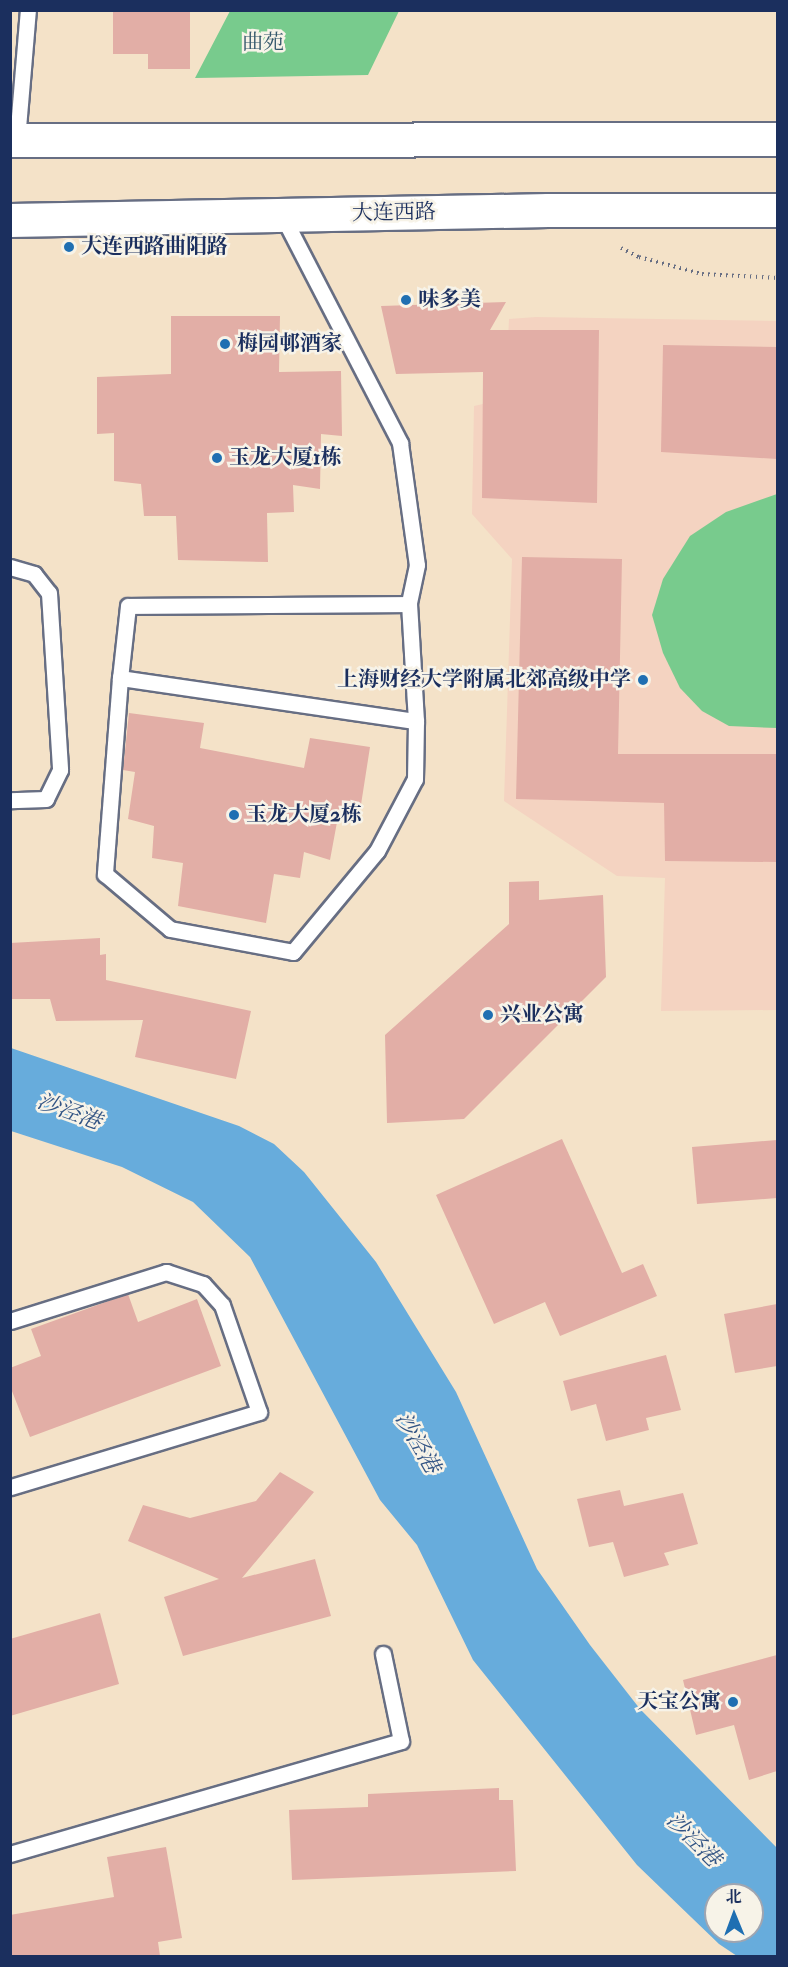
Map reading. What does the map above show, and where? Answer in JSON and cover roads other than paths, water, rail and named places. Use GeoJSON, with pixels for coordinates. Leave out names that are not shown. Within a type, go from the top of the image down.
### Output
{"type":"FeatureCollection","features":[{"type":"Feature","properties":{"kind":"main road"},"geometry":{"type":"LineString","coordinates":[[14,140],[777,139]]}},
{"type":"Feature","properties":{"kind":"main road","name":"大连西路"},"geometry":{"type":"LineString","coordinates":[[10,220],[777,210]]}},
{"type":"Feature","properties":{"kind":"lane"},"geometry":{"type":"LineString","coordinates":[[14,140],[28,10]]}},
{"type":"Feature","properties":{"kind":"lane"},"geometry":{"type":"LineString","coordinates":[[282,215],[400,443],[417,565],[410,604],[416,721],[415,778],[377,851],[293,952],[170,929],[105,874],[120,678],[129,606],[410,604]]}},
{"type":"Feature","properties":{"kind":"lane"},"geometry":{"type":"LineString","coordinates":[[10,567],[34,574],[49,592],[60,770],[46,799],[10,800]]}},
{"type":"Feature","properties":{"kind":"lane"},"geometry":{"type":"LineString","coordinates":[[120,678],[416,721]]}},
{"type":"Feature","properties":{"kind":"lane"},"geometry":{"type":"LineString","coordinates":[[10,1321],[166,1272],[203,1284],[222,1305],[259,1412],[10,1487]]}},
{"type":"Feature","properties":{"kind":"lane"},"geometry":{"type":"LineString","coordinates":[[10,1854],[401,1741],[383,1654]]}},
{"type":"Feature","properties":{"kind":"water","name":"沙泾港"},"geometry":{"type":"Polygon","coordinates":[[[11,1048],[239,1126],[274,1144],[304,1172],[376,1262],[456,1392],[537,1569],[590,1645],[640,1709],[777,1848],[777,1956],[737,1956],[718,1943],[764,1943],[764,1883],[704,1883],[704,1930],[637,1865],[473,1660],[417,1545],[380,1500],[250,1257],[193,1202],[122,1167],[11,1131],[11,1048]]]}},
{"type":"Feature","properties":{"kind":"place","name":"大连西路曲阳路"},"geometry":{"type":"Point","coordinates":[69,247]}},
{"type":"Feature","properties":{"kind":"place","name":"味多美"},"geometry":{"type":"Point","coordinates":[406,300]}},
{"type":"Feature","properties":{"kind":"place","name":"梅园邨酒家"},"geometry":{"type":"Point","coordinates":[225,344]}},
{"type":"Feature","properties":{"kind":"place","name":"玉龙大厦1栋"},"geometry":{"type":"Point","coordinates":[217,458]}},
{"type":"Feature","properties":{"kind":"place","name":"上海财经大学附属北郊高级中学"},"geometry":{"type":"Point","coordinates":[643,680]}},
{"type":"Feature","properties":{"kind":"place","name":"玉龙大厦2栋"},"geometry":{"type":"Point","coordinates":[234,815]}},
{"type":"Feature","properties":{"kind":"place","name":"兴业公寓"},"geometry":{"type":"Point","coordinates":[488,1015]}},
{"type":"Feature","properties":{"kind":"place","name":"天宝公寓"},"geometry":{"type":"Point","coordinates":[733,1702]}},
{"type":"Feature","properties":{"kind":"park label","name":"曲苑"},"geometry":{"type":"Point","coordinates":[263,43]}}]}
